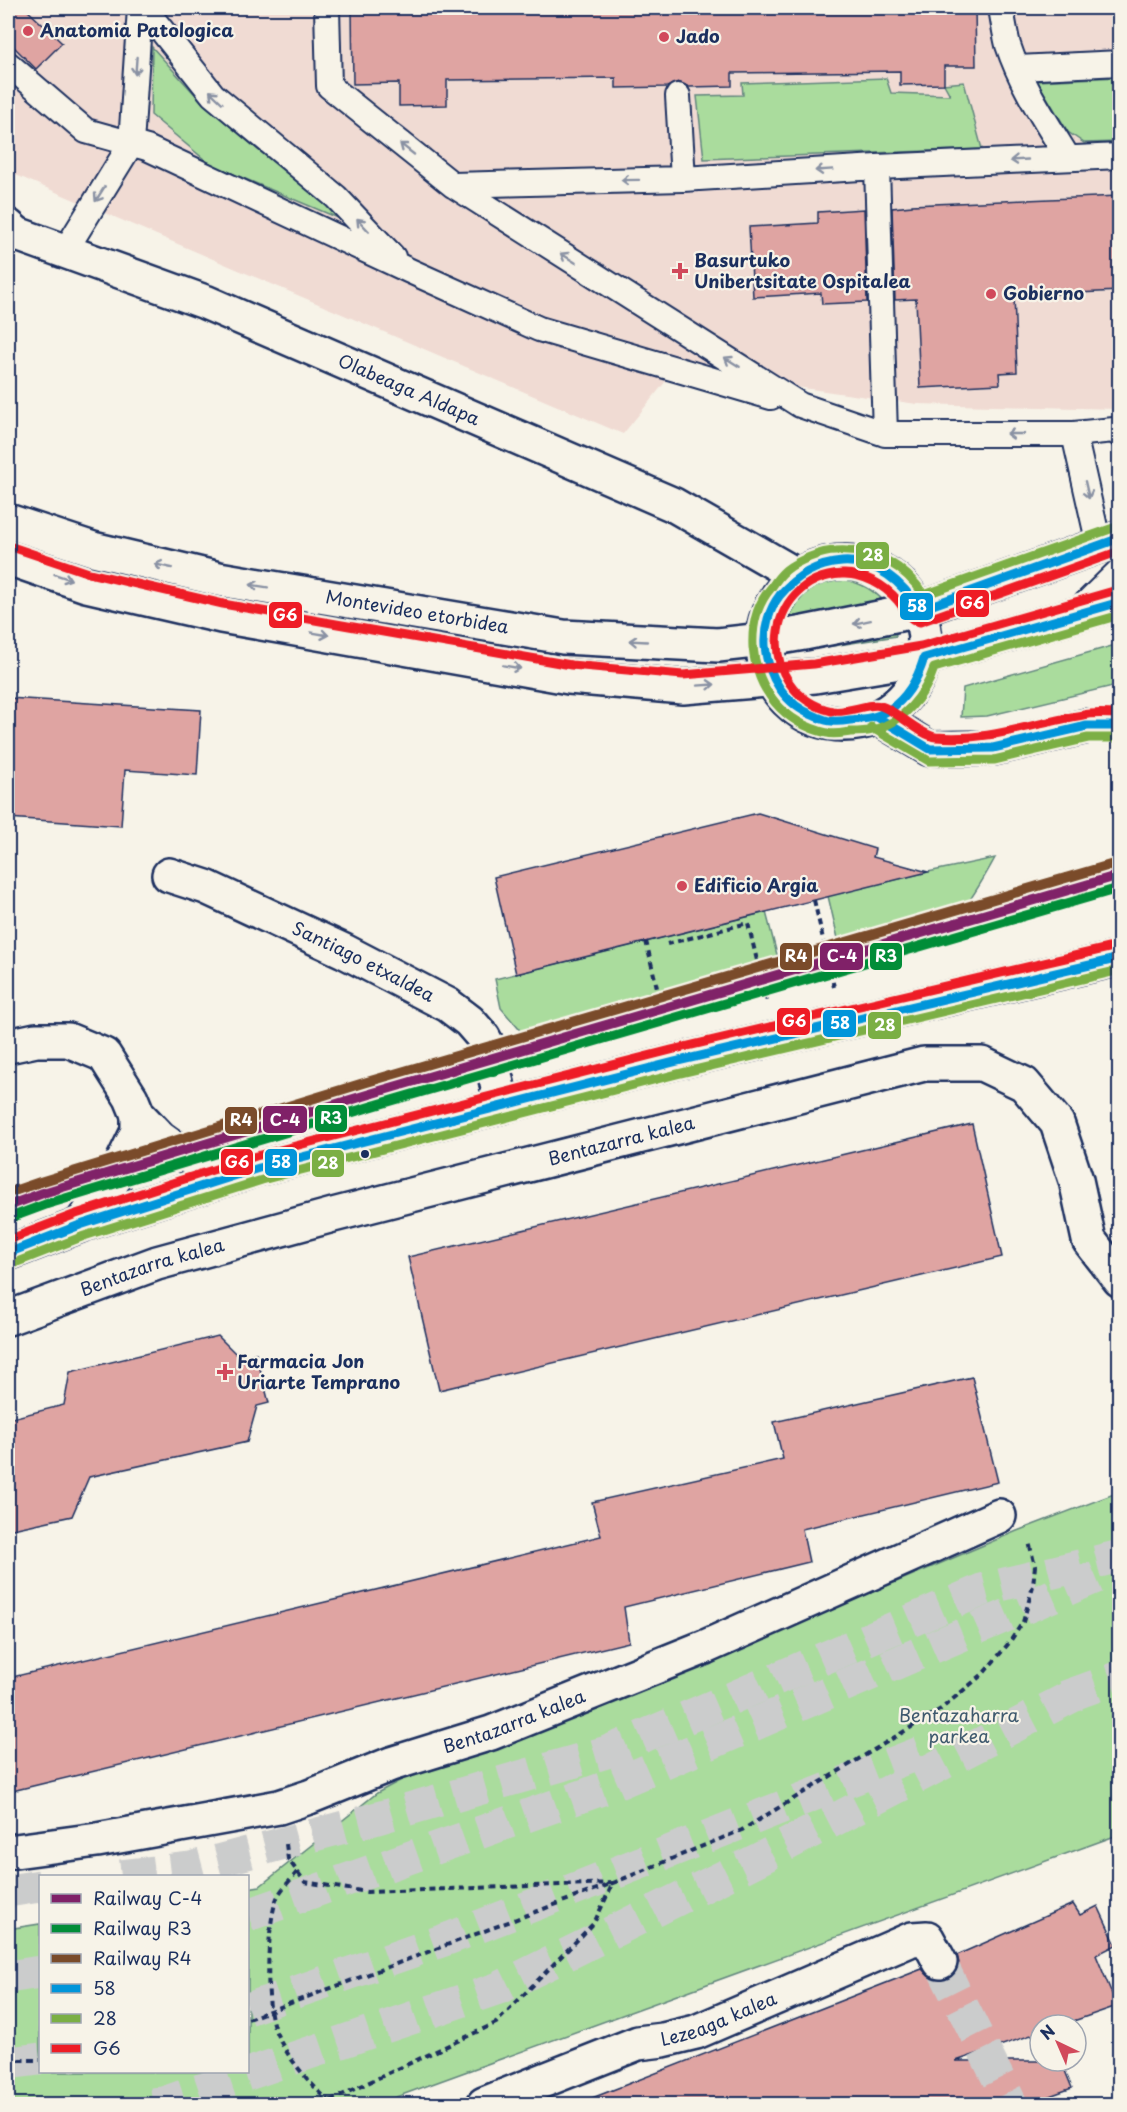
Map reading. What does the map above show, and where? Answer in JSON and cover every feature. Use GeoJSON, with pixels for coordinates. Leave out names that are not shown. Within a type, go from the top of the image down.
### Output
{"type":"FeatureCollection","features":[{"type":"Feature","properties":{"kind":"street","name":"Olabeaga Aldapa"},"geometry":{"type":"LineString","coordinates":[[8,226],[17,234],[204,302],[674,505],[798,576]]}},
{"type":"Feature","properties":{"kind":"street","name":"Montevideo etorbidea"},"geometry":{"type":"LineString","coordinates":[[8,521],[93,549],[219,579],[563,637],[718,645],[839,627],[919,610],[1109,542]]}},
{"type":"Feature","properties":{"kind":"street","name":"Montevideo etorbidea"},"geometry":{"type":"LineString","coordinates":[[8,558],[86,585],[221,616],[569,677],[683,687],[815,676],[924,658],[1119,602]]}},
{"type":"Feature","properties":{"kind":"street"},"geometry":{"type":"LineString","coordinates":[[855,562],[884,572],[907,591],[919,610],[925,634],[924,658],[917,677],[904,698],[877,717],[853,723],[828,722],[806,714],[786,699],[772,680],[765,661],[763,640],[770,610],[782,591],[798,576],[825,564],[855,562]]}},
{"type":"Feature","properties":{"kind":"street"},"geometry":{"type":"LineString","coordinates":[[877,717],[930,749],[993,748],[1087,726],[1119,726]]}},
{"type":"Feature","properties":{"kind":"street","name":"Santiago etxaldea"},"geometry":{"type":"LineString","coordinates":[[169,874],[206,887],[334,946],[448,1005],[469,1021],[489,1048],[502,1106]]}},
{"type":"Feature","properties":{"kind":"street"},"geometry":{"type":"LineString","coordinates":[[8,1253],[80,1225],[229,1177],[674,1062],[1119,958]]}},
{"type":"Feature","properties":{"kind":"street"},"geometry":{"type":"LineString","coordinates":[[8,1046],[36,1040],[68,1040],[104,1055],[138,1115],[160,1138],[181,1153],[229,1177]]}},
{"type":"Feature","properties":{"kind":"street","name":"Bentazarra kalea"},"geometry":{"type":"LineString","coordinates":[[8,1318],[157,1263],[333,1215],[924,1064],[982,1064],[1024,1084],[1057,1123],[1076,1180],[1089,1240],[1119,1280]]}},
{"type":"Feature","properties":{"kind":"street"},"geometry":{"type":"LineString","coordinates":[[80,1225],[115,1179],[138,1131],[138,1115]]}},
{"type":"Feature","properties":{"kind":"street","name":"Bentazarra kalea"},"geometry":{"type":"LineString","coordinates":[[8,1852],[97,1840],[279,1807],[309,1797],[391,1764],[491,1733],[705,1647],[999,1516]]}},
{"type":"Feature","properties":{"kind":"street","name":"Lezeaga kalea"},"geometry":{"type":"LineString","coordinates":[[484,2104],[638,2043],[696,2032],[912,1939],[927,1938],[940,1962]]}},
{"type":"Feature","properties":{"kind":"lane"},"geometry":{"type":"LineString","coordinates":[[65,251],[131,144],[142,8]]}},
{"type":"Feature","properties":{"kind":"lane"},"geometry":{"type":"LineString","coordinates":[[142,8],[213,95],[336,196],[403,268]]}},
{"type":"Feature","properties":{"kind":"lane"},"geometry":{"type":"LineString","coordinates":[[327,8],[329,86],[453,185],[800,405]]}},
{"type":"Feature","properties":{"kind":"lane"},"geometry":{"type":"LineString","coordinates":[[1000,8],[1008,45],[1018,68],[1037,109],[1068,158]]}},
{"type":"Feature","properties":{"kind":"lane"},"geometry":{"type":"LineString","coordinates":[[1018,68],[1119,63]]}},
{"type":"Feature","properties":{"kind":"lane"},"geometry":{"type":"LineString","coordinates":[[8,64],[86,131],[147,148],[403,268],[539,328],[800,405],[885,434],[1074,434],[1114,429],[1119,435]]}},
{"type":"Feature","properties":{"kind":"lane"},"geometry":{"type":"LineString","coordinates":[[678,96],[683,179]]}},
{"type":"Feature","properties":{"kind":"lane"},"geometry":{"type":"LineString","coordinates":[[453,185],[683,179],[1119,156]]}},
{"type":"Feature","properties":{"kind":"lane"},"geometry":{"type":"LineString","coordinates":[[877,167],[885,434]]}},
{"type":"Feature","properties":{"kind":"lane"},"geometry":{"type":"LineString","coordinates":[[1074,434],[1109,542]]}},
{"type":"Feature","properties":{"kind":"lane"},"geometry":{"type":"LineString","coordinates":[[1072,617],[1119,570]]}},
{"type":"Feature","properties":{"kind":"path"},"geometry":{"type":"LineString","coordinates":[[814,900],[843,1023]]}},
{"type":"Feature","properties":{"kind":"path"},"geometry":{"type":"LineString","coordinates":[[667,944],[748,923],[775,1038]]}},
{"type":"Feature","properties":{"kind":"path"},"geometry":{"type":"LineString","coordinates":[[646,941],[674,1062]]}},
{"type":"Feature","properties":{"kind":"path"},"geometry":{"type":"LineString","coordinates":[[249,2019],[614,1883],[742,1830],[941,1709],[984,1674],[1023,1622],[1034,1586],[1035,1566],[1027,1535]]}},
{"type":"Feature","properties":{"kind":"path"},"geometry":{"type":"LineString","coordinates":[[285,1841],[288,1859],[305,1882],[367,1892],[614,1883]]}},
{"type":"Feature","properties":{"kind":"path"},"geometry":{"type":"LineString","coordinates":[[297,1872],[278,1896],[271,1924],[268,1948],[271,2010],[274,2027],[285,2047],[309,2082],[330,2103],[496,2023],[594,1923],[614,1883]]}},
{"type":"Feature","properties":{"kind":"path"},"geometry":{"type":"LineString","coordinates":[[8,2060],[39,2060]]}},
{"type":"Feature","properties":{"kind":"path"},"geometry":{"type":"LineString","coordinates":[[302,2104],[323,2096]]}},
{"type":"Feature","properties":{"kind":"shaded area","name":"Basurtuko Unibertsitate Ospitalea"},"geometry":{"type":"Polygon","coordinates":[[[8,8],[1119,8],[1119,409],[917,404],[675,370],[623,434],[9,172],[8,8]]]}},
{"type":"Feature","properties":{"kind":"green space"},"geometry":{"type":"Polygon","coordinates":[[[152,47],[201,101],[258,150],[313,190],[343,220],[210,164],[151,115],[152,47]]]}},
{"type":"Feature","properties":{"kind":"green space"},"geometry":{"type":"Polygon","coordinates":[[[1119,77],[1119,142],[1084,143],[1068,132],[1037,81],[1119,77]]]}},
{"type":"Feature","properties":{"kind":"green space"},"geometry":{"type":"Polygon","coordinates":[[[886,78],[891,93],[950,95],[944,84],[964,82],[982,149],[704,159],[697,96],[743,95],[742,83],[886,78]]]}},
{"type":"Feature","properties":{"kind":"green space"},"geometry":{"type":"Polygon","coordinates":[[[846,580],[867,588],[885,602],[788,621],[798,603],[810,590],[826,583],[846,580]]]}},
{"type":"Feature","properties":{"kind":"green space"},"geometry":{"type":"Polygon","coordinates":[[[895,627],[896,636],[788,653],[786,644],[895,627]]]}},
{"type":"Feature","properties":{"kind":"green space"},"geometry":{"type":"Polygon","coordinates":[[[1119,644],[1119,662],[1116,662],[1113,686],[987,716],[961,717],[963,688],[1119,644]]]}},
{"type":"Feature","properties":{"kind":"green space"},"geometry":{"type":"Polygon","coordinates":[[[995,858],[966,905],[940,928],[894,950],[844,964],[828,896],[995,858]]]}},
{"type":"Feature","properties":{"kind":"green space"},"geometry":{"type":"Polygon","coordinates":[[[766,912],[783,978],[523,1040],[519,1029],[501,1008],[495,979],[766,912]]]}},
{"type":"Feature","properties":{"kind":"green space","name":"Bentazaharra parkea"},"geometry":{"type":"Polygon","coordinates":[[[1119,1492],[1120,1832],[1115,1836],[377,2104],[8,2104],[8,1929],[39,1924],[39,2073],[249,2073],[249,1888],[260,1886],[377,1793],[420,1770],[702,1664],[1017,1531],[1119,1492]]]}},
{"type":"Feature","properties":{"kind":"building","name":"Anatomia Patologica"},"geometry":{"type":"Polygon","coordinates":[[[8,8],[25,8],[62,43],[36,69],[8,41],[8,8]]]}},
{"type":"Feature","properties":{"kind":"building","name":"Jado"},"geometry":{"type":"Polygon","coordinates":[[[352,8],[975,8],[976,66],[944,66],[944,84],[900,85],[900,71],[732,73],[732,86],[689,87],[678,82],[667,87],[616,88],[616,78],[447,80],[447,105],[399,106],[399,83],[353,84],[352,8]]]}},
{"type":"Feature","properties":{"kind":"building","name":"Gobierno"},"geometry":{"type":"Polygon","coordinates":[[[1119,196],[1119,291],[1014,296],[1017,372],[999,373],[1000,384],[920,388],[916,299],[895,300],[892,208],[912,205],[1119,196]]]}},
{"type":"Feature","properties":{"kind":"building"},"geometry":{"type":"Polygon","coordinates":[[[864,209],[867,302],[822,304],[821,293],[753,297],[749,227],[818,223],[818,212],[864,209]]]}},
{"type":"Feature","properties":{"kind":"building"},"geometry":{"type":"Polygon","coordinates":[[[8,698],[201,710],[197,775],[125,770],[121,826],[8,818],[8,698]]]}},
{"type":"Feature","properties":{"kind":"building","name":"Edificio Argia"},"geometry":{"type":"Polygon","coordinates":[[[758,813],[875,849],[873,857],[928,872],[516,974],[494,877],[758,813]]]}},
{"type":"Feature","properties":{"kind":"building"},"geometry":{"type":"Polygon","coordinates":[[[972,1124],[1002,1257],[439,1390],[408,1257],[972,1124]]]}},
{"type":"Feature","properties":{"kind":"building"},"geometry":{"type":"Polygon","coordinates":[[[218,1336],[240,1358],[256,1353],[269,1403],[257,1406],[247,1442],[89,1477],[72,1516],[8,1530],[8,1419],[64,1405],[70,1372],[218,1336]]]}},
{"type":"Feature","properties":{"kind":"building"},"geometry":{"type":"Polygon","coordinates":[[[972,1377],[998,1482],[802,1529],[809,1562],[624,1607],[629,1642],[8,1792],[8,1678],[601,1536],[592,1502],[783,1459],[774,1422],[972,1377]]]}},
{"type":"Feature","properties":{"kind":"building"},"geometry":{"type":"Polygon","coordinates":[[[1073,1904],[1080,1915],[1098,1906],[1116,1945],[1096,1955],[1117,2006],[1088,2016],[1088,2013],[1028,2013],[1028,2036],[956,2061],[1028,2061],[1028,2073],[1066,2073],[1072,2088],[1027,2104],[583,2104],[582,2102],[922,1969],[931,1978],[939,1981],[948,1979],[956,1971],[959,1963],[957,1955],[1073,1904]]]}},
{"type":"Feature","properties":{"kind":"tunnel"},"geometry":{"type":"LineString","coordinates":[[130,1875],[191,1868],[374,1819],[607,1752],[984,1589],[1120,1556]]}},
{"type":"Feature","properties":{"kind":"tunnel"},"geometry":{"type":"LineString","coordinates":[[249,1915],[616,1784],[1096,1577]]}},
{"type":"Feature","properties":{"kind":"tunnel"},"geometry":{"type":"LineString","coordinates":[[1065,1697],[1120,1677]]}},
{"type":"Feature","properties":{"kind":"tunnel"},"geometry":{"type":"LineString","coordinates":[[152,2104],[163,2103],[499,1988],[763,1857],[1084,1690]]}},
{"type":"Feature","properties":{"kind":"tunnel"},"geometry":{"type":"LineString","coordinates":[[249,2009],[450,1938],[932,1748]]}},
{"type":"Feature","properties":{"kind":"tunnel"},"geometry":{"type":"LineString","coordinates":[[8,1891],[39,1886]]}},
{"type":"Feature","properties":{"kind":"tunnel"},"geometry":{"type":"LineString","coordinates":[[940,1962],[1011,2104]]}},
{"type":"Feature","properties":{"kind":"tunnel"},"geometry":{"type":"LineString","coordinates":[[8,1977],[39,1972]]}},
{"type":"Feature","properties":{"kind":"tunnel"},"geometry":{"type":"LineString","coordinates":[[8,2063],[39,2059]]}},
{"type":"Feature","properties":{"kind":"rail line","name":"R4"},"geometry":{"type":"LineString","coordinates":[[8,1193],[367,1082],[1117,863]]}},
{"type":"Feature","properties":{"kind":"rail line","name":"C-4"},"geometry":{"type":"LineString","coordinates":[[8,1206],[43,1193],[370,1094],[1120,875]]}},
{"type":"Feature","properties":{"kind":"rail line","name":"R3"},"geometry":{"type":"LineString","coordinates":[[12,1217],[47,1204],[373,1106],[1120,888]]}},
{"type":"Feature","properties":{"kind":"transit line","name":"28"},"geometry":{"type":"LineString","coordinates":[[1116,527],[924,595],[916,584],[897,567],[875,556],[850,551],[830,551],[816,555],[786,570],[766,594],[756,616],[753,647],[760,678],[775,703],[786,713],[798,722],[827,733],[864,732],[884,726],[903,715],[925,689],[934,668],[1120,615]]}},
{"type":"Feature","properties":{"kind":"transit line","name":"58"},"geometry":{"type":"LineString","coordinates":[[1120,538],[919,610],[905,590],[878,569],[855,562],[824,565],[800,576],[780,595],[768,619],[765,646],[774,679],[795,705],[819,718],[828,720],[861,719],[884,713],[901,700],[919,673],[924,658],[1120,602]]}},
{"type":"Feature","properties":{"kind":"transit line","name":"G6"},"geometry":{"type":"LineString","coordinates":[[12,547],[89,573],[223,604],[571,665],[683,675],[814,664],[921,646],[1117,590]]}},
{"type":"Feature","properties":{"kind":"transit line","name":"G6"},"geometry":{"type":"LineString","coordinates":[[1120,551],[920,622],[910,617],[887,590],[866,578],[842,574],[815,580],[796,594],[783,614],[777,637],[779,660],[789,682],[806,700],[832,711],[881,706],[923,732],[936,737],[974,737],[1088,714],[1120,714]]}},
{"type":"Feature","properties":{"kind":"transit line","name":"58"},"geometry":{"type":"LineString","coordinates":[[877,717],[930,749],[993,748],[1087,726],[1120,726]]}},
{"type":"Feature","properties":{"kind":"transit line","name":"28"},"geometry":{"type":"LineString","coordinates":[[871,727],[929,761],[994,760],[1088,738],[1120,738]]}},
{"type":"Feature","properties":{"kind":"transit line","name":"G6"},"geometry":{"type":"LineString","coordinates":[[8,1240],[76,1214],[256,1156],[671,1050],[1117,946]]}},
{"type":"Feature","properties":{"kind":"transit line","name":"58"},"geometry":{"type":"LineString","coordinates":[[8,1253],[80,1225],[259,1168],[674,1062],[1120,958]]}},
{"type":"Feature","properties":{"kind":"transit line","name":"28"},"geometry":{"type":"LineString","coordinates":[[12,1264],[84,1236],[262,1180],[677,1074],[1120,970]]}},
{"type":"Feature","properties":{"kind":"place","name":"Anatomia Patologica"},"geometry":{"type":"Point","coordinates":[28,31]}},
{"type":"Feature","properties":{"kind":"place","name":"Jado"},"geometry":{"type":"Point","coordinates":[664,37]}},
{"type":"Feature","properties":{"kind":"place","name":"Basurtuko Unibertsitate Ospitalea"},"geometry":{"type":"Point","coordinates":[680,271]}},
{"type":"Feature","properties":{"kind":"place","name":"Gobierno"},"geometry":{"type":"Point","coordinates":[991,294]}},
{"type":"Feature","properties":{"kind":"place","name":"Edificio Argia"},"geometry":{"type":"Point","coordinates":[682,886]}},
{"type":"Feature","properties":{"kind":"place","name":"Farmacia Jon Uriarte Temprano"},"geometry":{"type":"Point","coordinates":[225,1372]}}]}
